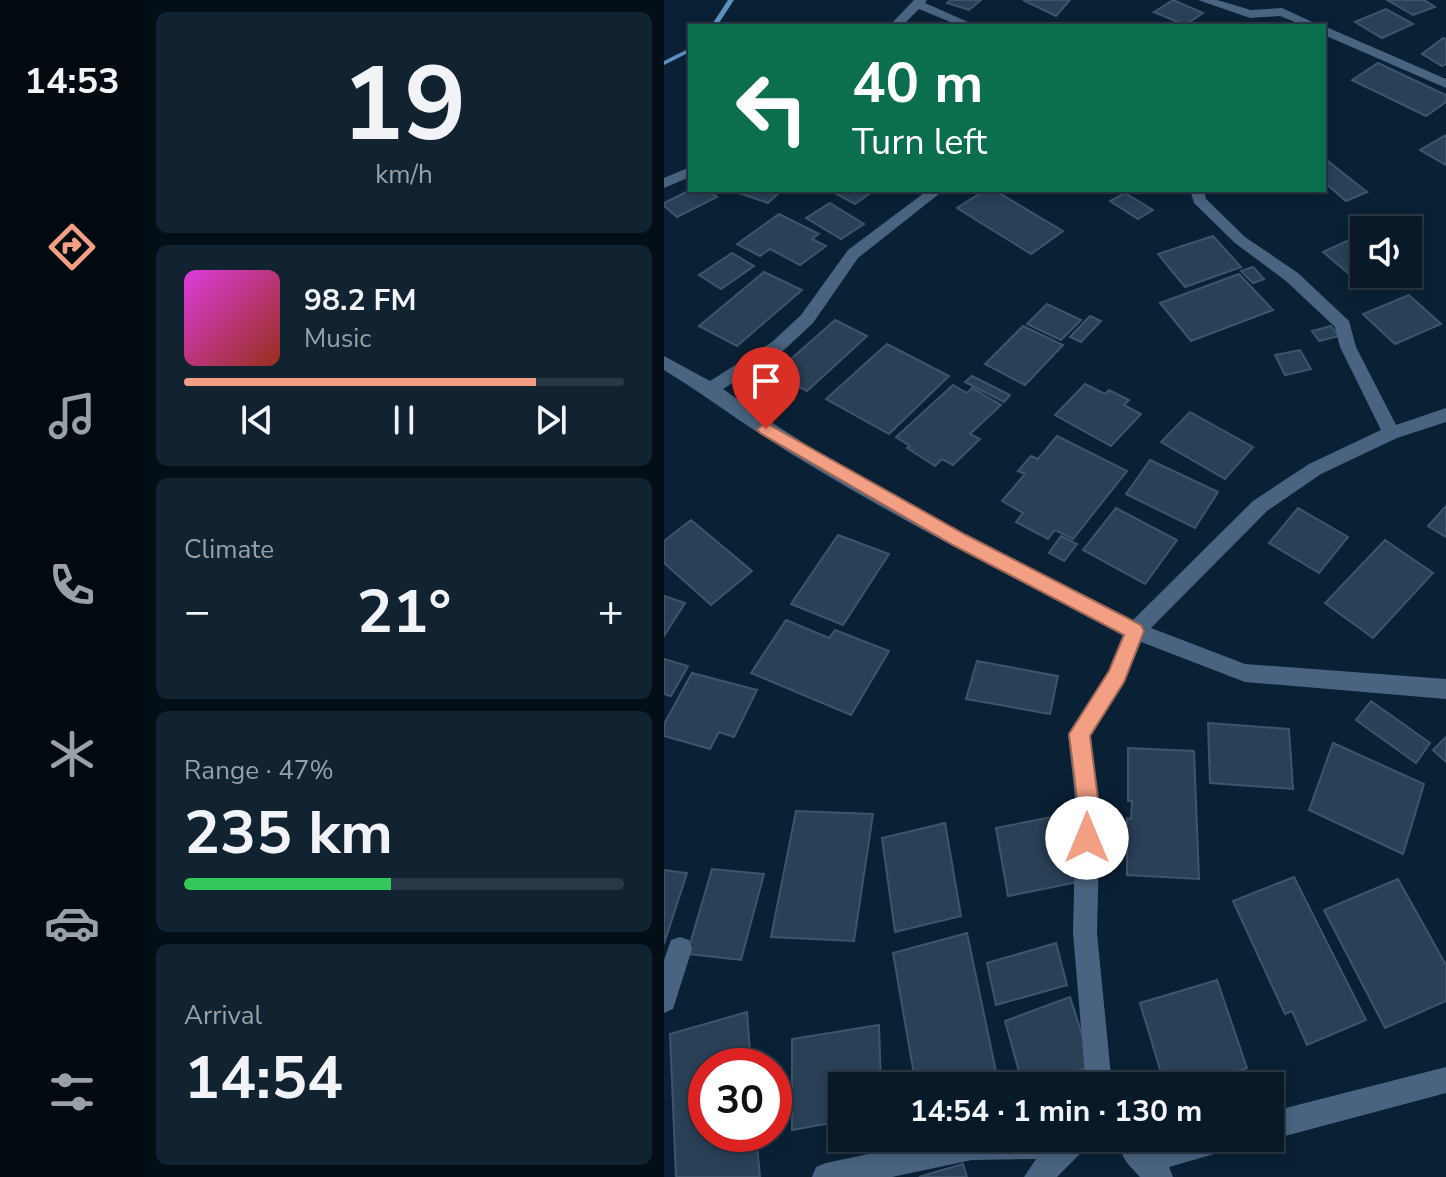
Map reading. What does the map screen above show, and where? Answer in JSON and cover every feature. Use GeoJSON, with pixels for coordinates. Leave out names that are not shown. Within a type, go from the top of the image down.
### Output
{"type":"FeatureCollection","features":[{"type":"Feature","properties":{"kind":"street"},"geometry":{"type":"LineString","coordinates":[[1204,0],[1250,14],[1282,12],[1310,24]]}},
{"type":"Feature","properties":{"kind":"street"},"geometry":{"type":"LineString","coordinates":[[897,24],[919,2],[967,24]]}},
{"type":"Feature","properties":{"kind":"street"},"geometry":{"type":"LineString","coordinates":[[1326,31],[1446,84]]}},
{"type":"Feature","properties":{"kind":"street"},"geometry":{"type":"LineString","coordinates":[[664,184],[688,172]]}},
{"type":"Feature","properties":{"kind":"street"},"geometry":{"type":"LineString","coordinates":[[710,389],[778,346],[807,319],[853,254],[934,192]]}},
{"type":"Feature","properties":{"kind":"street"},"geometry":{"type":"LineString","coordinates":[[1197,192],[1199,200],[1240,240],[1292,277],[1343,325],[1348,347],[1391,433]]}},
{"type":"Feature","properties":{"kind":"street"},"geometry":{"type":"LineString","coordinates":[[664,362],[710,389],[766,429],[959,540],[1135,631],[1245,673],[1446,689]]}},
{"type":"Feature","properties":{"kind":"street"},"geometry":{"type":"LineString","coordinates":[[1098,1072],[1085,933],[1088,807],[1079,734],[1117,676],[1135,631],[1260,506],[1315,469],[1391,433],[1446,415]]}},
{"type":"Feature","properties":{"kind":"street"},"geometry":{"type":"LineString","coordinates":[[664,1000],[680,949]]}},
{"type":"Feature","properties":{"kind":"street"},"geometry":{"type":"LineString","coordinates":[[1284,1122],[1446,1080]]}},
{"type":"Feature","properties":{"kind":"street"},"geometry":{"type":"LineString","coordinates":[[826,1177],[944,1152]]}},
{"type":"Feature","properties":{"kind":"street"},"geometry":{"type":"LineString","coordinates":[[1038,1177],[1062,1152]]}},
{"type":"Feature","properties":{"kind":"street"},"geometry":{"type":"LineString","coordinates":[[1136,1152],[1159,1177]]}},
{"type":"Feature","properties":{"kind":"street"},"geometry":{"type":"LineString","coordinates":[[1152,1152],[1158,1156],[1173,1152]]}},
{"type":"Feature","properties":{"kind":"building"},"geometry":{"type":"Polygon","coordinates":[[[951,0],[981,0],[969,10],[947,3],[951,0]]]}},
{"type":"Feature","properties":{"kind":"building"},"geometry":{"type":"Polygon","coordinates":[[[1023,0],[1070,0],[1056,16],[1023,0]]]}},
{"type":"Feature","properties":{"kind":"building"},"geometry":{"type":"Polygon","coordinates":[[[1173,0],[1203,13],[1183,24],[1154,12],[1173,0]]]}},
{"type":"Feature","properties":{"kind":"building"},"geometry":{"type":"Polygon","coordinates":[[[1387,0],[1424,0],[1435,7],[1413,15],[1387,0]]]}},
{"type":"Feature","properties":{"kind":"building"},"geometry":{"type":"Polygon","coordinates":[[[1386,9],[1413,24],[1382,38],[1355,22],[1386,9]]]}},
{"type":"Feature","properties":{"kind":"building"},"geometry":{"type":"Polygon","coordinates":[[[1443,38],[1446,39],[1446,64],[1442,66],[1422,54],[1443,38]]]}},
{"type":"Feature","properties":{"kind":"building"},"geometry":{"type":"Polygon","coordinates":[[[1378,63],[1446,95],[1446,102],[1426,116],[1352,80],[1378,63]]]}},
{"type":"Feature","properties":{"kind":"building"},"geometry":{"type":"Polygon","coordinates":[[[1446,135],[1446,165],[1420,150],[1446,135]]]}},
{"type":"Feature","properties":{"kind":"building"},"geometry":{"type":"Polygon","coordinates":[[[1326,160],[1367,192],[1346,201],[1326,184],[1326,160]]]}},
{"type":"Feature","properties":{"kind":"building"},"geometry":{"type":"Polygon","coordinates":[[[688,191],[711,192],[717,197],[677,217],[664,203],[688,191]]]}},
{"type":"Feature","properties":{"kind":"building"},"geometry":{"type":"Polygon","coordinates":[[[740,192],[780,192],[768,203],[740,192]]]}},
{"type":"Feature","properties":{"kind":"building"},"geometry":{"type":"Polygon","coordinates":[[[833,192],[869,194],[855,204],[833,192]]]}},
{"type":"Feature","properties":{"kind":"building"},"geometry":{"type":"Polygon","coordinates":[[[982,192],[997,192],[1063,231],[1031,254],[957,208],[982,192]]]}},
{"type":"Feature","properties":{"kind":"building"},"geometry":{"type":"Polygon","coordinates":[[[1125,193],[1153,210],[1138,219],[1110,201],[1125,193]]]}},
{"type":"Feature","properties":{"kind":"building"},"geometry":{"type":"Polygon","coordinates":[[[830,203],[864,224],[841,239],[806,218],[830,203]]]}},
{"type":"Feature","properties":{"kind":"building"},"geometry":{"type":"Polygon","coordinates":[[[779,214],[819,234],[812,239],[826,246],[800,265],[770,249],[760,256],[737,244],[779,214]]]}},
{"type":"Feature","properties":{"kind":"building"},"geometry":{"type":"Polygon","coordinates":[[[1213,236],[1241,267],[1185,287],[1158,254],[1213,236]]]}},
{"type":"Feature","properties":{"kind":"building"},"geometry":{"type":"Polygon","coordinates":[[[1350,239],[1350,275],[1323,252],[1350,239]]]}},
{"type":"Feature","properties":{"kind":"building"},"geometry":{"type":"Polygon","coordinates":[[[732,253],[754,266],[721,289],[699,275],[732,253]]]}},
{"type":"Feature","properties":{"kind":"building"},"geometry":{"type":"Polygon","coordinates":[[[1253,267],[1264,279],[1253,283],[1241,271],[1253,267]]]}},
{"type":"Feature","properties":{"kind":"building"},"geometry":{"type":"Polygon","coordinates":[[[764,272],[802,290],[737,346],[699,326],[764,272]]]}},
{"type":"Feature","properties":{"kind":"building"},"geometry":{"type":"Polygon","coordinates":[[[1239,274],[1273,310],[1191,341],[1160,303],[1239,274]]]}},
{"type":"Feature","properties":{"kind":"building"},"geometry":{"type":"Polygon","coordinates":[[[1409,295],[1441,324],[1395,344],[1363,314],[1409,295]]]}},
{"type":"Feature","properties":{"kind":"building"},"geometry":{"type":"Polygon","coordinates":[[[1047,304],[1081,320],[1061,340],[1027,324],[1047,304]]]}},
{"type":"Feature","properties":{"kind":"building"},"geometry":{"type":"Polygon","coordinates":[[[1090,316],[1101,321],[1081,342],[1070,337],[1090,316]]]}},
{"type":"Feature","properties":{"kind":"building"},"geometry":{"type":"Polygon","coordinates":[[[835,320],[867,336],[807,391],[774,374],[835,320]]]}},
{"type":"Feature","properties":{"kind":"building"},"geometry":{"type":"Polygon","coordinates":[[[1023,326],[1063,345],[1025,385],[985,364],[1023,326]]]}},
{"type":"Feature","properties":{"kind":"building"},"geometry":{"type":"Polygon","coordinates":[[[1331,326],[1339,336],[1319,341],[1312,331],[1331,326]]]}},
{"type":"Feature","properties":{"kind":"building"},"geometry":{"type":"Polygon","coordinates":[[[887,344],[949,376],[889,434],[826,399],[887,344]]]}},
{"type":"Feature","properties":{"kind":"building"},"geometry":{"type":"Polygon","coordinates":[[[1300,350],[1311,369],[1285,375],[1275,355],[1300,350]]]}},
{"type":"Feature","properties":{"kind":"building"},"geometry":{"type":"Polygon","coordinates":[[[972,376],[1010,395],[1004,402],[965,382],[972,376]]]}},
{"type":"Feature","properties":{"kind":"building"},"geometry":{"type":"Polygon","coordinates":[[[1085,384],[1105,394],[1109,390],[1129,400],[1124,405],[1141,414],[1111,446],[1055,415],[1085,384]]]}},
{"type":"Feature","properties":{"kind":"building"},"geometry":{"type":"Polygon","coordinates":[[[953,385],[967,393],[972,388],[1001,405],[970,434],[980,439],[953,465],[942,459],[935,466],[896,437],[953,385]]]}},
{"type":"Feature","properties":{"kind":"building"},"geometry":{"type":"Polygon","coordinates":[[[1190,412],[1253,447],[1225,479],[1161,442],[1190,412]]]}},
{"type":"Feature","properties":{"kind":"building"},"geometry":{"type":"Polygon","coordinates":[[[1057,436],[1127,471],[1073,539],[1055,530],[1048,539],[1016,522],[1023,513],[1002,501],[1025,474],[1018,471],[1031,456],[1038,459],[1057,436]]]}},
{"type":"Feature","properties":{"kind":"building"},"geometry":{"type":"Polygon","coordinates":[[[1150,460],[1218,492],[1195,528],[1126,494],[1150,460]]]}},
{"type":"Feature","properties":{"kind":"building"},"geometry":{"type":"Polygon","coordinates":[[[1446,506],[1446,537],[1428,526],[1446,506]]]}},
{"type":"Feature","properties":{"kind":"building"},"geometry":{"type":"Polygon","coordinates":[[[1116,508],[1177,540],[1145,584],[1083,550],[1116,508]]]}},
{"type":"Feature","properties":{"kind":"building"},"geometry":{"type":"Polygon","coordinates":[[[1298,508],[1348,537],[1319,573],[1269,543],[1298,508]]]}},
{"type":"Feature","properties":{"kind":"building"},"geometry":{"type":"Polygon","coordinates":[[[691,520],[752,571],[711,605],[664,563],[664,541],[691,520]]]}},
{"type":"Feature","properties":{"kind":"building"},"geometry":{"type":"Polygon","coordinates":[[[838,535],[889,554],[843,625],[791,604],[838,535]]]}},
{"type":"Feature","properties":{"kind":"building"},"geometry":{"type":"Polygon","coordinates":[[[1061,536],[1077,544],[1064,561],[1049,553],[1061,536]]]}},
{"type":"Feature","properties":{"kind":"building"},"geometry":{"type":"Polygon","coordinates":[[[1385,540],[1433,573],[1373,638],[1325,603],[1385,540]]]}},
{"type":"Feature","properties":{"kind":"building"},"geometry":{"type":"Polygon","coordinates":[[[664,596],[685,603],[664,636],[664,596]]]}},
{"type":"Feature","properties":{"kind":"building"},"geometry":{"type":"Polygon","coordinates":[[[786,620],[829,638],[835,630],[889,651],[851,715],[751,673],[786,620]]]}},
{"type":"Feature","properties":{"kind":"building"},"geometry":{"type":"Polygon","coordinates":[[[664,659],[688,666],[671,696],[664,694],[664,659]]]}},
{"type":"Feature","properties":{"kind":"building"},"geometry":{"type":"Polygon","coordinates":[[[977,661],[1058,676],[1050,714],[966,699],[977,661]]]}},
{"type":"Feature","properties":{"kind":"building"},"geometry":{"type":"Polygon","coordinates":[[[692,673],[757,690],[734,737],[719,732],[710,749],[664,736],[664,724],[692,673]]]}},
{"type":"Feature","properties":{"kind":"building"},"geometry":{"type":"Polygon","coordinates":[[[1371,701],[1430,743],[1416,763],[1356,720],[1371,701]]]}},
{"type":"Feature","properties":{"kind":"building"},"geometry":{"type":"Polygon","coordinates":[[[1208,723],[1289,729],[1293,789],[1210,783],[1208,723]]]}},
{"type":"Feature","properties":{"kind":"building"},"geometry":{"type":"Polygon","coordinates":[[[1446,737],[1446,762],[1433,750],[1446,737]]]}},
{"type":"Feature","properties":{"kind":"building"},"geometry":{"type":"Polygon","coordinates":[[[1333,743],[1424,784],[1403,854],[1309,810],[1333,743]]]}},
{"type":"Feature","properties":{"kind":"building"},"geometry":{"type":"Polygon","coordinates":[[[1128,748],[1194,751],[1199,879],[1127,875],[1127,818],[1131,819],[1132,801],[1128,801],[1128,748]]]}},
{"type":"Feature","properties":{"kind":"building"},"geometry":{"type":"Polygon","coordinates":[[[796,811],[873,814],[854,941],[771,937],[796,811]]]}},
{"type":"Feature","properties":{"kind":"building"},"geometry":{"type":"Polygon","coordinates":[[[1073,813],[1088,880],[1008,896],[996,828],[1073,813]]]}},
{"type":"Feature","properties":{"kind":"building"},"geometry":{"type":"Polygon","coordinates":[[[945,823],[961,916],[895,932],[882,838],[945,823]]]}},
{"type":"Feature","properties":{"kind":"building"},"geometry":{"type":"Polygon","coordinates":[[[712,869],[764,874],[741,960],[687,954],[712,869]]]}},
{"type":"Feature","properties":{"kind":"building"},"geometry":{"type":"Polygon","coordinates":[[[664,870],[687,873],[664,944],[664,870]]]}},
{"type":"Feature","properties":{"kind":"building"},"geometry":{"type":"Polygon","coordinates":[[[1294,877],[1366,1020],[1307,1045],[1292,1011],[1285,1014],[1233,901],[1294,877]]]}},
{"type":"Feature","properties":{"kind":"building"},"geometry":{"type":"Polygon","coordinates":[[[1398,879],[1446,965],[1446,1001],[1385,1028],[1324,910],[1398,879]]]}},
{"type":"Feature","properties":{"kind":"building"},"geometry":{"type":"Polygon","coordinates":[[[967,933],[996,1072],[914,1072],[893,953],[967,933]]]}},
{"type":"Feature","properties":{"kind":"building"},"geometry":{"type":"Polygon","coordinates":[[[1056,943],[1067,985],[996,1005],[987,963],[1056,943]]]}},
{"type":"Feature","properties":{"kind":"building"},"geometry":{"type":"Polygon","coordinates":[[[1217,980],[1247,1068],[1234,1072],[1161,1072],[1140,1003],[1217,980]]]}},
{"type":"Feature","properties":{"kind":"building"},"geometry":{"type":"Polygon","coordinates":[[[1070,997],[1092,1066],[1075,1072],[1019,1072],[1005,1021],[1070,997]]]}},
{"type":"Feature","properties":{"kind":"building"},"geometry":{"type":"Polygon","coordinates":[[[747,1012],[750,1048],[688,1048],[688,1152],[758,1152],[760,1177],[676,1177],[670,1034],[747,1012]]]}},
{"type":"Feature","properties":{"kind":"building"},"geometry":{"type":"Polygon","coordinates":[[[879,1025],[881,1072],[828,1072],[828,1124],[792,1130],[792,1039],[879,1025]]]}},
{"type":"Feature","properties":{"kind":"building"},"geometry":{"type":"Polygon","coordinates":[[[963,1164],[967,1177],[919,1177],[922,1176],[963,1164]]]}},
{"type":"Feature","properties":{"kind":"waterway"},"geometry":{"type":"LineString","coordinates":[[715,24],[731,0]]}},
{"type":"Feature","properties":{"kind":"waterway"},"geometry":{"type":"LineString","coordinates":[[664,63],[688,51]]}},
{"type":"Feature","properties":{"kind":"route"},"geometry":{"type":"LineString","coordinates":[[766,429],[959,540],[1135,631],[1117,676],[1079,734],[1088,807],[1087,838]]}}]}
